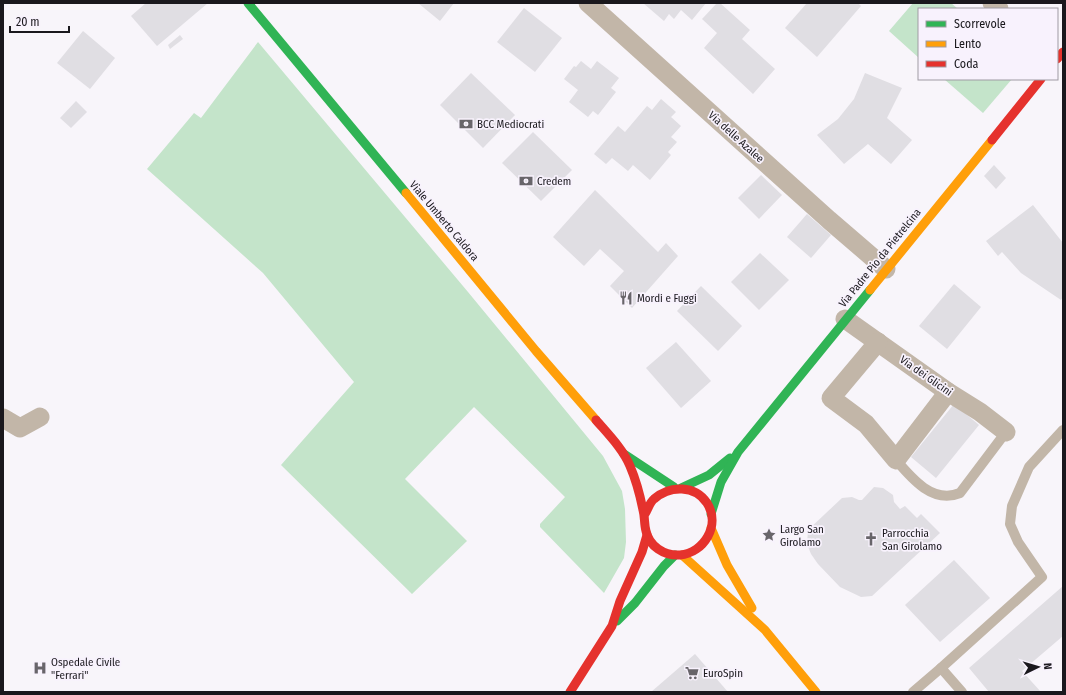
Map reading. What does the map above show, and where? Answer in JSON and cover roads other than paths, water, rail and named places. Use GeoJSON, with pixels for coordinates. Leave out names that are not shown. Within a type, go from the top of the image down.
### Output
{"type":"FeatureCollection","features":[{"type":"Feature","properties":{"kind":"street","name":"Viale Umberto Caldora"},"geometry":{"type":"LineString","coordinates":[[248,3],[536,351],[623,453],[634,475],[644,514]]}},
{"type":"Feature","properties":{"kind":"street","name":"Via delle Azalee"},"geometry":{"type":"LineString","coordinates":[[588,3],[829,220],[886,269]]}},
{"type":"Feature","properties":{"kind":"street","name":"Via Padre Pio da Pietrelcina"},"geometry":{"type":"LineString","coordinates":[[711,514],[721,482],[738,452],[1040,80]]}},
{"type":"Feature","properties":{"kind":"street","name":"Via dei Glicini"},"geometry":{"type":"LineString","coordinates":[[845,319],[948,392],[980,412],[1006,432]]}},
{"type":"Feature","properties":{"kind":"street"},"geometry":{"type":"LineString","coordinates":[[878,342],[831,398],[866,424],[896,460],[948,392]]}},
{"type":"Feature","properties":{"kind":"street"},"geometry":{"type":"LineString","coordinates":[[3,418],[20,428],[40,417]]}},
{"type":"Feature","properties":{"kind":"street","name":"Via Padre Pio da Pietrelcina"},"geometry":{"type":"LineString","coordinates":[[678,488],[709,475],[738,452]]}},
{"type":"Feature","properties":{"kind":"street","name":"Viale Umberto Caldora"},"geometry":{"type":"LineString","coordinates":[[623,453],[678,488]]}},
{"type":"Feature","properties":{"kind":"street"},"geometry":{"type":"LineString","coordinates":[[678,488],[695,492],[701,496],[711,514],[711,528],[706,541],[701,547],[689,554],[678,555],[661,551],[650,542],[644,522],[644,514],[650,501],[655,496],[661,492],[678,488]]}},
{"type":"Feature","properties":{"kind":"street"},"geometry":{"type":"LineString","coordinates":[[711,528],[727,565],[765,630]]}},
{"type":"Feature","properties":{"kind":"street"},"geometry":{"type":"LineString","coordinates":[[612,626],[620,601],[642,552],[647,535]]}},
{"type":"Feature","properties":{"kind":"street"},"geometry":{"type":"LineString","coordinates":[[570,692],[612,626],[635,603],[664,566],[678,555]]}},
{"type":"Feature","properties":{"kind":"street"},"geometry":{"type":"LineString","coordinates":[[678,555],[717,586],[765,630],[816,692]]}},
{"type":"Feature","properties":{"kind":"lane"},"geometry":{"type":"LineString","coordinates":[[913,692],[1042,577],[1018,542],[1010,524],[1012,506],[1029,467],[1063,430]]}},
{"type":"Feature","properties":{"kind":"lane"},"geometry":{"type":"LineString","coordinates":[[896,460],[911,477],[926,489],[940,496],[952,496],[960,493],[1006,432]]}},
{"type":"Feature","properties":{"kind":"lane"},"geometry":{"type":"LineString","coordinates":[[941,668],[962,692]]}},
{"type":"Feature","properties":{"kind":"place","name":"BCC Mediocrati"},"geometry":{"type":"Point","coordinates":[466,124]}},
{"type":"Feature","properties":{"kind":"place","name":"Credem"},"geometry":{"type":"Point","coordinates":[526,181]}},
{"type":"Feature","properties":{"kind":"place","name":"Mordi e Fuggi"},"geometry":{"type":"Point","coordinates":[626,298]}},
{"type":"Feature","properties":{"kind":"place","name":"Largo San Girolamo"},"geometry":{"type":"Point","coordinates":[769,535]}},
{"type":"Feature","properties":{"kind":"place","name":"Parrocchia San Girolamo"},"geometry":{"type":"Point","coordinates":[871,539]}},
{"type":"Feature","properties":{"kind":"place","name":"Ospedale Civile \"Ferrari\""},"geometry":{"type":"Point","coordinates":[40,668]}},
{"type":"Feature","properties":{"kind":"place","name":"EuroSpin"},"geometry":{"type":"Point","coordinates":[692,673]}}]}
